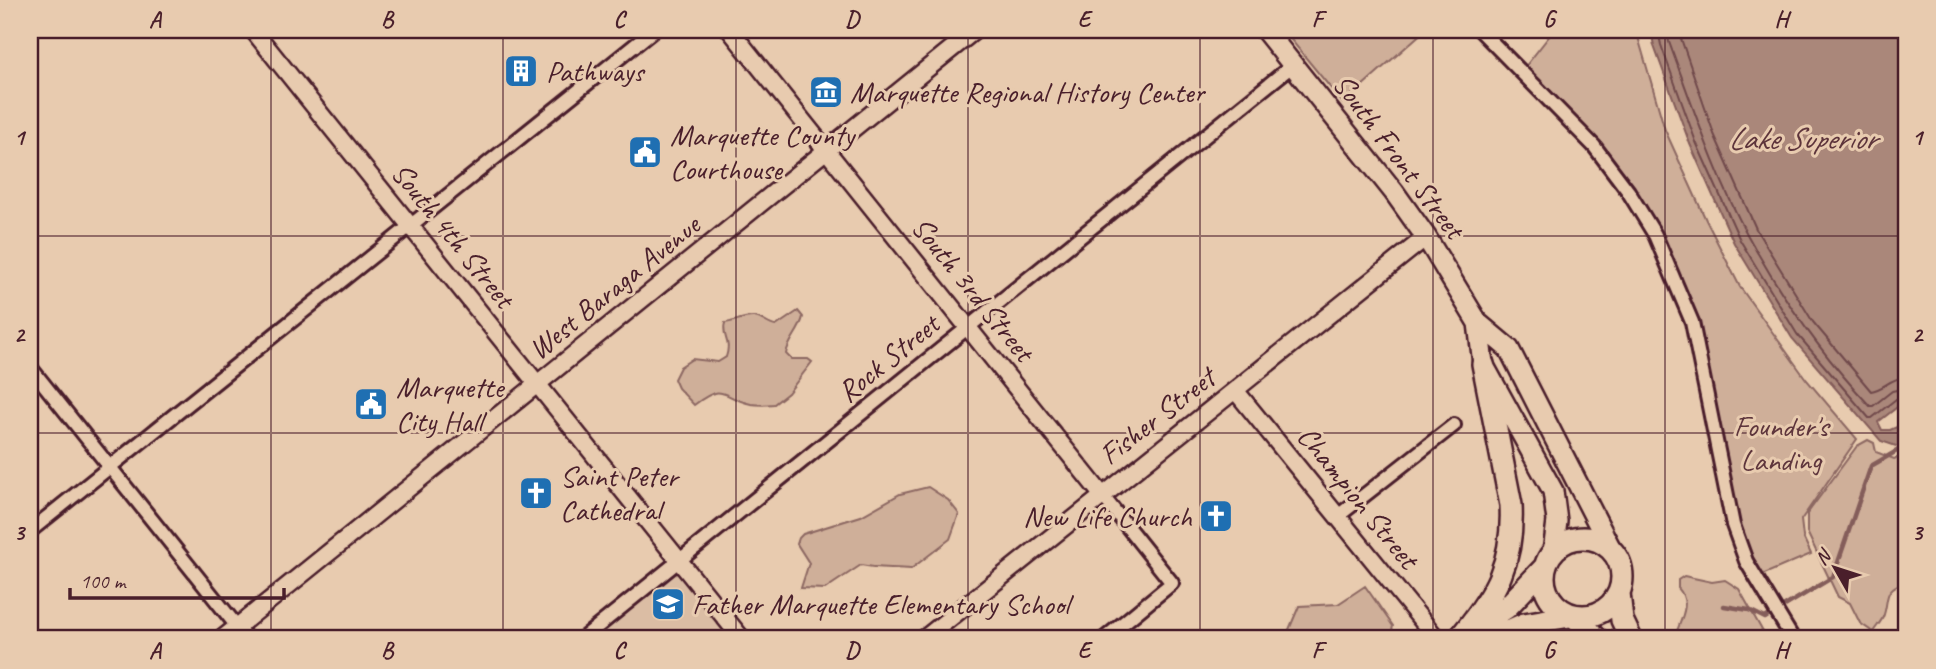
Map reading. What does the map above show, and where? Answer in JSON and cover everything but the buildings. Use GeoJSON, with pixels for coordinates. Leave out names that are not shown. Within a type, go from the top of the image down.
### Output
{"type":"FeatureCollection","features":[{"type":"Feature","properties":{"kind":"highway"},"geometry":{"type":"LineString","coordinates":[[1459,637],[1484,607],[1501,578],[1507,561],[1512,524],[1511,505],[1482,364]]}},
{"type":"Feature","properties":{"kind":"highway"},"geometry":{"type":"LineString","coordinates":[[1459,637],[1506,608],[1548,561],[1572,541],[1581,539],[1602,543],[1611,549],[1621,568],[1622,586],[1614,600],[1598,612],[1524,624],[1490,639]]}},
{"type":"Feature","properties":{"kind":"highway"},"geometry":{"type":"LineString","coordinates":[[1548,561],[1543,580],[1548,597],[1554,605],[1573,616],[1597,639]]}},
{"type":"Feature","properties":{"kind":"highway"},"geometry":{"type":"LineString","coordinates":[[1619,593],[1622,620],[1631,639]]}},
{"type":"Feature","properties":{"kind":"main road","name":"South Front Street"},"geometry":{"type":"LineString","coordinates":[[1265,30],[1394,192],[1426,237],[1478,323],[1509,349],[1611,549]]}},
{"type":"Feature","properties":{"kind":"main road","name":"South Front Street"},"geometry":{"type":"LineString","coordinates":[[1478,323],[1482,364],[1553,491],[1557,521],[1548,561]]}},
{"type":"Feature","properties":{"kind":"street","name":"South 4th Street"},"geometry":{"type":"LineString","coordinates":[[253,30],[742,639]]}},
{"type":"Feature","properties":{"kind":"street"},"geometry":{"type":"LineString","coordinates":[[30,531],[654,30]]}},
{"type":"Feature","properties":{"kind":"street","name":"South 3rd Street"},"geometry":{"type":"LineString","coordinates":[[730,30],[1172,583],[1104,639]]}},
{"type":"Feature","properties":{"kind":"street","name":"West Baraga Avenue"},"geometry":{"type":"LineString","coordinates":[[222,639],[242,633],[537,385],[975,30]]}},
{"type":"Feature","properties":{"kind":"street"},"geometry":{"type":"LineString","coordinates":[[1480,30],[1594,146],[1628,191],[1656,235],[1692,322],[1732,525],[1746,561],[1791,636]]}},
{"type":"Feature","properties":{"kind":"street","name":"Rock Street"},"geometry":{"type":"LineString","coordinates":[[582,639],[1293,65]]}},
{"type":"Feature","properties":{"kind":"street","name":"Fisher Street"},"geometry":{"type":"LineString","coordinates":[[924,639],[1426,237]]}},
{"type":"Feature","properties":{"kind":"street"},"geometry":{"type":"LineString","coordinates":[[30,367],[242,633]]}},
{"type":"Feature","properties":{"kind":"street","name":"Champion Street"},"geometry":{"type":"LineString","coordinates":[[1235,390],[1437,639]]}},
{"type":"Feature","properties":{"kind":"street"},"geometry":{"type":"LineString","coordinates":[[1338,516],[1454,425]]}},
{"type":"Feature","properties":{"kind":"shaded area","name":"Father Marquette Elementary School"},"geometry":{"type":"Polygon","coordinates":[[[675,569],[731,639],[592,639],[675,569]]]}},
{"type":"Feature","properties":{"kind":"green space"},"geometry":{"type":"Polygon","coordinates":[[[1283,30],[1425,30],[1343,103],[1283,30]]]}},
{"type":"Feature","properties":{"kind":"green space","name":"Founder's Landing"},"geometry":{"type":"Polygon","coordinates":[[[1554,30],[1636,30],[1665,130],[1740,287],[1806,379],[1857,439],[1801,520],[1803,537],[1811,554],[1762,575],[1743,544],[1731,502],[1700,334],[1641,200],[1618,166],[1593,137],[1525,67],[1554,30]]]}},
{"type":"Feature","properties":{"kind":"green space"},"geometry":{"type":"Polygon","coordinates":[[[798,311],[803,317],[786,354],[791,359],[808,359],[812,362],[788,393],[774,404],[751,404],[718,393],[694,405],[678,388],[674,379],[680,367],[692,359],[718,362],[726,357],[728,346],[724,332],[725,323],[754,317],[776,326],[798,311]]]}},
{"type":"Feature","properties":{"kind":"green space"},"geometry":{"type":"Polygon","coordinates":[[[1868,440],[1874,443],[1876,452],[1894,459],[1906,455],[1906,582],[1890,592],[1883,617],[1873,632],[1860,623],[1850,603],[1838,597],[1807,532],[1807,514],[1857,446],[1868,440]]]}},
{"type":"Feature","properties":{"kind":"green space"},"geometry":{"type":"Polygon","coordinates":[[[928,487],[948,500],[959,514],[950,539],[911,569],[861,565],[825,589],[801,588],[809,563],[797,544],[803,534],[861,516],[900,494],[928,487]]]}},
{"type":"Feature","properties":{"kind":"green space"},"geometry":{"type":"Polygon","coordinates":[[[1684,576],[1712,582],[1725,580],[1739,589],[1763,632],[1763,639],[1676,639],[1685,605],[1678,588],[1678,580],[1684,576]]]}},
{"type":"Feature","properties":{"kind":"green space"},"geometry":{"type":"Polygon","coordinates":[[[1365,586],[1393,626],[1390,639],[1285,639],[1299,606],[1338,604],[1365,586]]]}},
{"type":"Feature","properties":{"kind":"water","name":"Lake Superior"},"geometry":{"type":"Polygon","coordinates":[[[1651,30],[1906,30],[1906,403],[1878,422],[1882,430],[1890,430],[1906,423],[1906,440],[1902,448],[1881,441],[1792,338],[1734,243],[1690,144],[1654,46],[1651,30]]]}},
{"type":"Feature","properties":{"kind":"waterway"},"geometry":{"type":"LineString","coordinates":[[1724,606],[1749,610],[1765,618],[1833,577],[1871,466],[1902,448]]}},
{"type":"Feature","properties":{"kind":"place","name":"Pathways"},"geometry":{"type":"Point","coordinates":[521,71]}},
{"type":"Feature","properties":{"kind":"place","name":"Marquette Regional History Center"},"geometry":{"type":"Point","coordinates":[826,92]}},
{"type":"Feature","properties":{"kind":"place","name":"Marquette County Courthouse"},"geometry":{"type":"Point","coordinates":[645,152]}},
{"type":"Feature","properties":{"kind":"place","name":"Marquette City Hall"},"geometry":{"type":"Point","coordinates":[371,404]}},
{"type":"Feature","properties":{"kind":"place","name":"Saint Peter Cathedral"},"geometry":{"type":"Point","coordinates":[536,493]}},
{"type":"Feature","properties":{"kind":"place","name":"New Life Church"},"geometry":{"type":"Point","coordinates":[1216,516]}},
{"type":"Feature","properties":{"kind":"place","name":"Father Marquette Elementary School"},"geometry":{"type":"Point","coordinates":[668,604]}}]}
